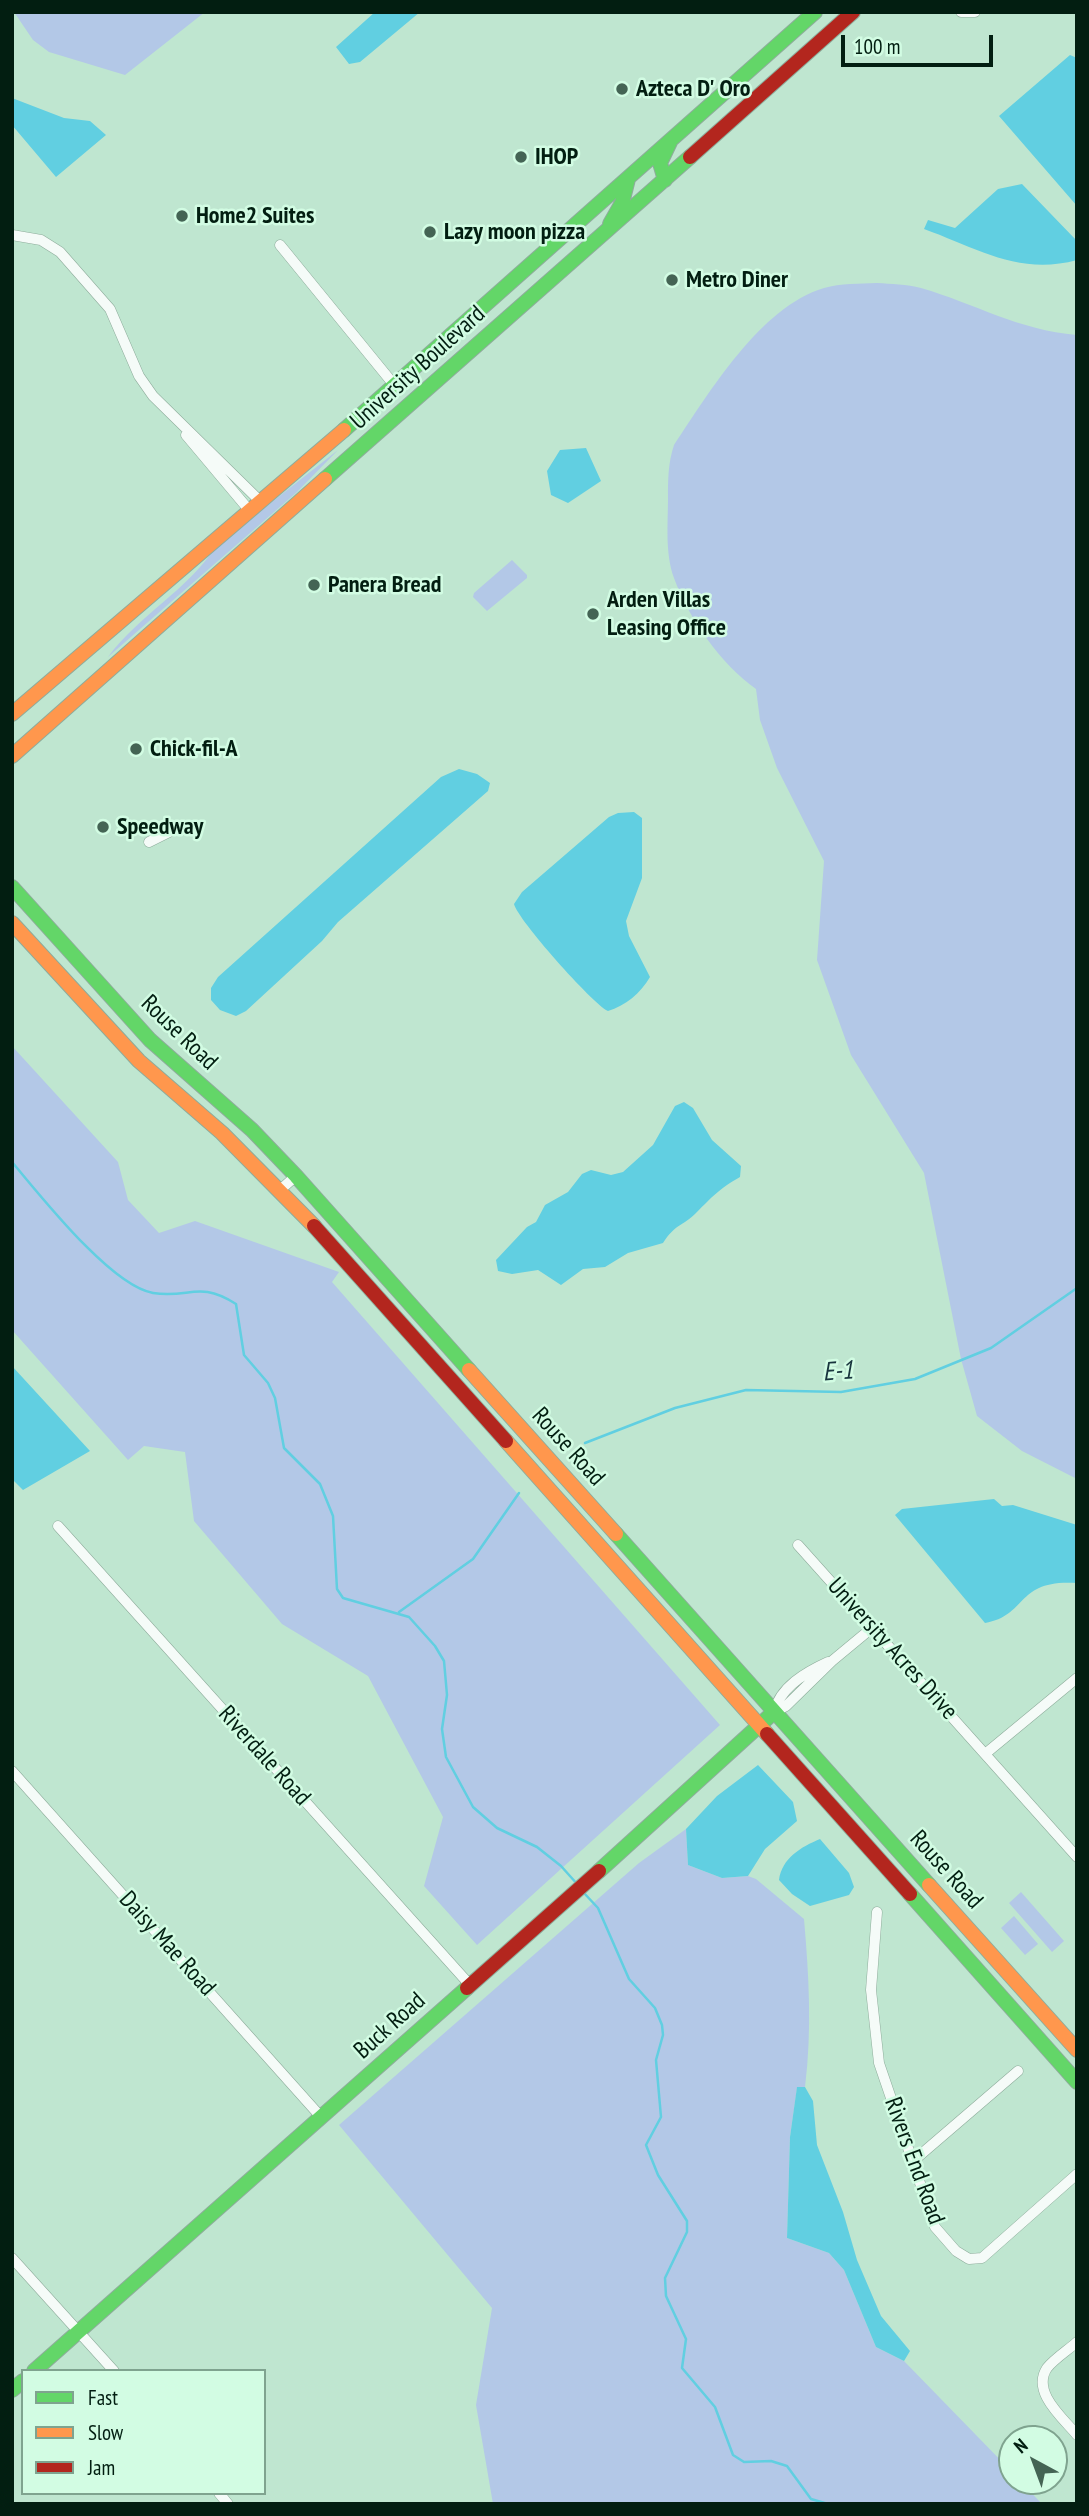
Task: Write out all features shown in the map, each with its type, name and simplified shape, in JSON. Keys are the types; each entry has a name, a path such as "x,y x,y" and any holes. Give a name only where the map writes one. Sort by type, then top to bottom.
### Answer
{"street":[{"name":"University Boulevard","path":"12,714 395,386 815,12"},
{"name":"University Boulevard","path":"12,756 853,12"},
{"path":"961,12 975,12"},
{"path":"665,180 660,163 671,141"},
{"path":"606,232 622,203 628,179"},
{"path":"12,235 41,240 60,252 110,309 139,376 175,420 254,505"},
{"path":"280,245 395,386 393,407 361,449"},
{"path":"408,408 409,397 417,380 438,348"},
{"path":"149,842 173,830"},
{"name":"Rouse Road","path":"12,887 150,1040 252,1130 296,1176 1077,2050"},
{"name":"Rouse Road","path":"12,923 139,1061 222,1133 280,1190 1077,2082"},
{"path":"280,1190 296,1176"},
{"name":"Riverdale Road","path":"58,1526 470,1985"},
{"name":"University Acres Drive","path":"798,1545 1075,1853"},
{"name":"Buck Road","path":"36,2369 608,1863 812,1674 873,1627"},
{"path":"985,1754 1077,1678"},
{"name":"Daisy Mae Road","path":"12,1771 321,2117"},
{"name":"Rivers End Road","path":"877,1912 871,1990 879,2063 935,2227 956,2251 969,2259 982,2258 1077,2174"},
{"path":"912,2162 1018,2071"},
{"path":"12,2258 112,2369"},
{"path":"1077,2342 1046,2369 1042,2384 1044,2393 1077,2435"}],"shaded area":[{"path":"14,12 205,12 125,75 49,52 33,40"},
{"path":"877,283 921,288 1035,328 1077,335 1077,1479 1022,1451 977,1416 961,1359 924,1173 851,1055 817,960 824,861 777,768 760,720 756,689 719,654 697,625 680,594 669,559 668,485 672,452 720,377 758,332 778,313 801,298 830,286"},
{"path":"338,450 297,492 108,657 134,628 192,576 216,546"},
{"path":"512,560 527,578 487,611 473,597 474,593"},
{"path":"12,1046 118,1162 128,1200 159,1233 195,1221 339,1272 332,1282 720,1725 477,1945 424,1886 443,1817 368,1676 282,1624 194,1521 185,1452 144,1446 128,1460 12,1330"},
{"path":"686,1829 688,1865 722,1878 748,1876 756,1879 804,1919 808,2045 805,2087 797,2088 790,2137 787,2238 829,2253 844,2270 876,2347 904,2361 998,2458 998,2495 1033,2495 1042,2504 493,2504 476,2405 492,2308 339,2125 639,1863"},
{"path":"1021,1892 1064,1941 1052,1952 1009,1903"},
{"path":"1014,1916 1038,1944 1025,1955 1001,1928"}],"water":[{"path":"375,12 420,12 360,62 349,64 336,47"},
{"path":"1070,55 1077,58 1077,206 999,116"},
{"path":"12,98 64,118 90,121 106,135 56,177 12,125"},
{"path":"1022,184 1077,241 1077,260 1036,265 1017,262 999,258 924,229 928,220 955,228 998,189"},
{"path":"586,448 601,481 568,503 551,495 547,471 560,450"},
{"path":"459,769 477,774 490,783 488,791 338,922 322,941 246,1011 236,1016 220,1010 211,1000 211,988 218,977 441,777"},
{"path":"634,812 642,818 642,878 626,921 629,936 650,977 632,998 608,1011 556,960 514,904 522,892 609,817 618,813"},
{"path":"684,1102 693,1108 712,1140 741,1166 740,1177 716,1193 671,1232 663,1243 628,1253 605,1267 583,1269 561,1285 538,1270 512,1274 498,1271 496,1260 527,1227 536,1222 545,1205 568,1192 582,1174 591,1170 611,1175 623,1172 653,1145 675,1106"},
{"path":"12,1366 90,1451 23,1490 12,1479"},
{"path":"994,1499 1002,1506 1013,1505 1077,1525 1077,1583 1043,1586 1032,1592 1009,1613 985,1623 895,1515 902,1509"},
{"path":"758,1765 793,1802 797,1821 765,1849 748,1876 722,1878 688,1865 686,1829 717,1796"},
{"path":"820,1839 849,1873 854,1887 849,1895 810,1906 792,1894 779,1880 784,1865 793,1854"},
{"path":"797,2087 805,2087 813,2101 817,2145 843,2212 857,2260 881,2316 910,2351 904,2361 876,2347 844,2270 829,2253 787,2238 790,2137"}],"waterway":[{"path":"12,1162 77,1237 117,1274 136,1287 153,1293 212,1293 236,1304 244,1355 268,1383 275,1398 284,1448 320,1484 333,1516 337,1589 343,1598 409,1617 435,1646 444,1661 447,1695 442,1729 446,1757 473,1807 497,1828 537,1847 561,1866 578,1885"},
{"name":"E-1","path":"585,1443 675,1408 746,1390 841,1392 915,1379 991,1348 1077,1288"},
{"name":"E-1","path":"399,1612 473,1559 519,1493"},
{"path":"584,1893 598,1908 629,1979 655,2008 662,2025 663,2035 656,2060 661,2117 646,2145 658,2175 687,2221 687,2232 665,2278 666,2296 686,2339 682,2368 715,2407 733,2455 744,2462 771,2461 787,2466 811,2499 828,2504"}],"traffic: fast":[{"path":"344,430 815,12"},
{"path":"665,180 660,163 670,142"},
{"path":"325,479 690,157"},
{"path":"610,224 622,203 628,179"},
{"path":"12,887 150,1040 252,1130 296,1176 469,1370"},
{"path":"616,1534 929,1885"},
{"path":"599,1871 774,1712"},
{"path":"910,1894 1077,2082"},
{"path":"36,2369 467,1988"},
{"path":"12,2390 21,2383"}],"traffic: slow":[{"path":"12,714 344,430"},
{"path":"12,756 325,479"},
{"path":"12,923 139,1061 222,1133 314,1226"},
{"path":"469,1370 616,1534"},
{"path":"506,1441 767,1734"},
{"path":"929,1885 1077,2050"}],"traffic: jam":[{"path":"690,157 853,12"},
{"path":"314,1226 506,1441"},
{"path":"767,1734 910,1894"},
{"path":"467,1988 599,1871"}],"place":[{"name":"Azteca D' Oro","path":"622,89"},
{"name":"IHOP","path":"521,157"},
{"name":"Home2 Suites","path":"182,216"},
{"name":"Lazy moon pizza","path":"430,232"},
{"name":"Metro Diner","path":"672,280"},
{"name":"Panera Bread","path":"314,585"},
{"name":"Arden Villas Leasing Office","path":"593,614"},
{"name":"Chick-fil-A","path":"136,749"},
{"name":"Speedway","path":"103,827"}]}
